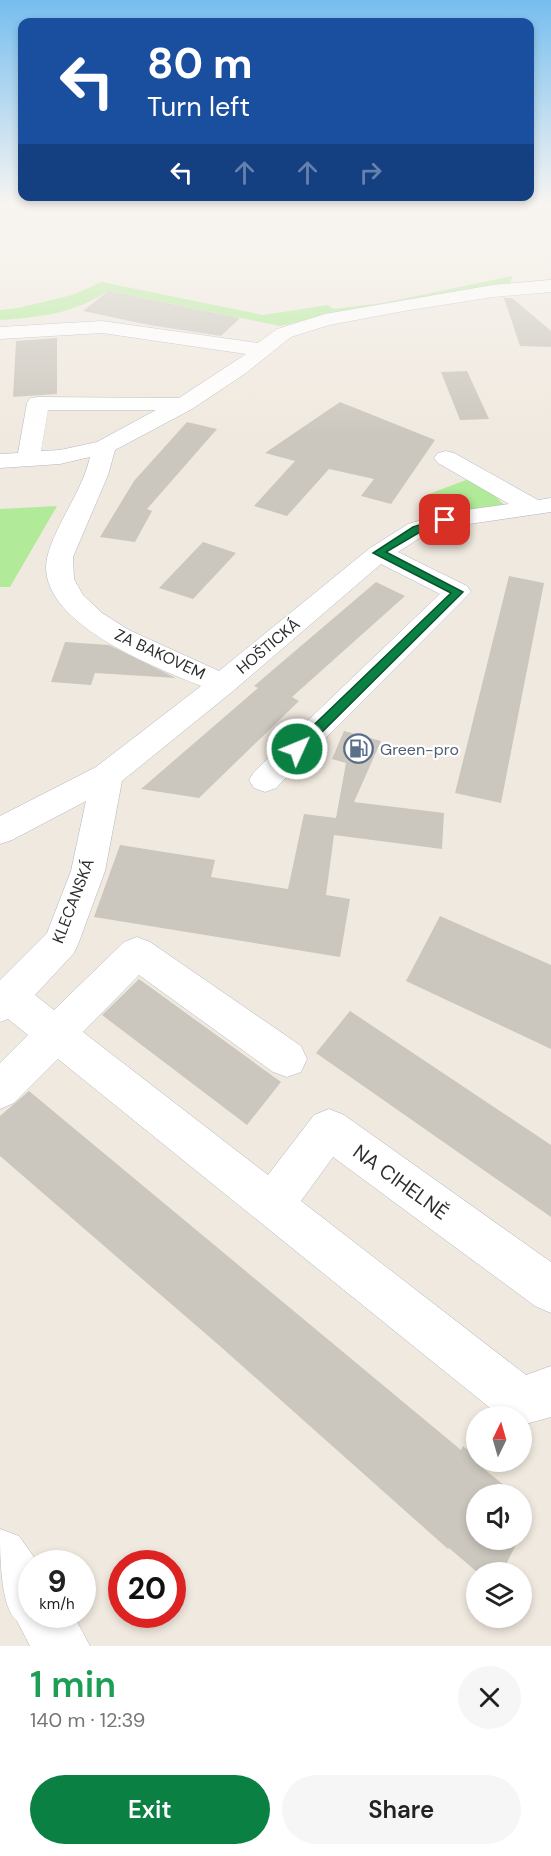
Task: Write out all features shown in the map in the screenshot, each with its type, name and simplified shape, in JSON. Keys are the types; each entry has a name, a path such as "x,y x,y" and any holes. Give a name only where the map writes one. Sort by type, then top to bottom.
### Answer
{"street":[{"path":"0,461 60,457 104,447 184,404 239,369 284,333 325,320 381,309 493,291 551,286"},
{"path":"0,333 102,327 262,350"},
{"path":"28,459 39,403 184,404"},
{"name":"ZA BAKOVEM","path":"104,447 101,467 69,532 59,560 61,578 68,596 85,614 120,639 223,684"},
{"path":"446,458 542,506"},
{"name":"HOŠTICKÁ","path":"0,831 107,775 223,684 378,553 417,529 445,520 542,506"},
{"path":"265,780 458,592 378,553"},
{"name":"KLECANSKÁ","path":"4,1001 61,942 88,871 107,775"},
{"path":"0,1090 137,953 287,1059"},
{"path":"4,1001 55,1035 520,1401 549,1394 551,1390"},
{"name":"NA CIHELNĚ","path":"272,1206 329,1130 551,1290"},
{"path":"0,1554 18,1580"},
{"path":"50,1628 62,1646"}],"green space":[{"path":"100,283 263,315 328,305 333,309 383,303 479,283 511,283 510,286 395,302 280,326 108,291 82,305 56,313 0,320 0,310 72,295"},
{"path":"466,480 485,486 504,505 424,516 429,494"},
{"path":"57,506 10,587 0,587 0,509"}],"building":[{"path":"108,291 240,318 221,336 149,325 83,311"},
{"path":"504,298 512,298 551,331 551,347 520,346"},
{"path":"57,338 57,394 13,397 16,341"},
{"path":"467,371 489,419 460,420 441,372"},
{"path":"340,402 435,440 391,504 361,496 374,479 329,469 287,516 254,506 295,461 265,453"},
{"path":"187,422 217,429 147,509 152,511 135,542 100,537 134,481"},
{"path":"203,542 236,553 193,599 159,588"},
{"path":"509,576 544,583 501,803 455,793"},
{"path":"376,582 405,596 292,697 299,701 199,798 141,789 258,688 254,686"},
{"path":"65,642 109,645 176,678 95,673 91,685 51,682"},
{"path":"344,731 381,741 354,802 444,813 442,849 334,835 326,895 350,899 340,957 94,917 120,845 215,860 211,877 288,889 304,814 336,818 346,763 332,759"},
{"path":"440,916 551,965 551,1049 406,981"},
{"path":"139,979 281,1082 247,1125 102,1015"},
{"path":"350,1011 551,1145 551,1217 316,1053"},
{"path":"29,1091 461,1450 463,1446 466,1449 466,1472 488,1472 503,1484 466,1484 466,1550 513,1550 507,1562 466,1563 448,1549 221,1347 0,1156 0,1116"}],"place":[{"name":"Green-pro","path":"359,749"}],"route":[{"path":"297,749 458,592 378,553 417,529 445,520"}]}
